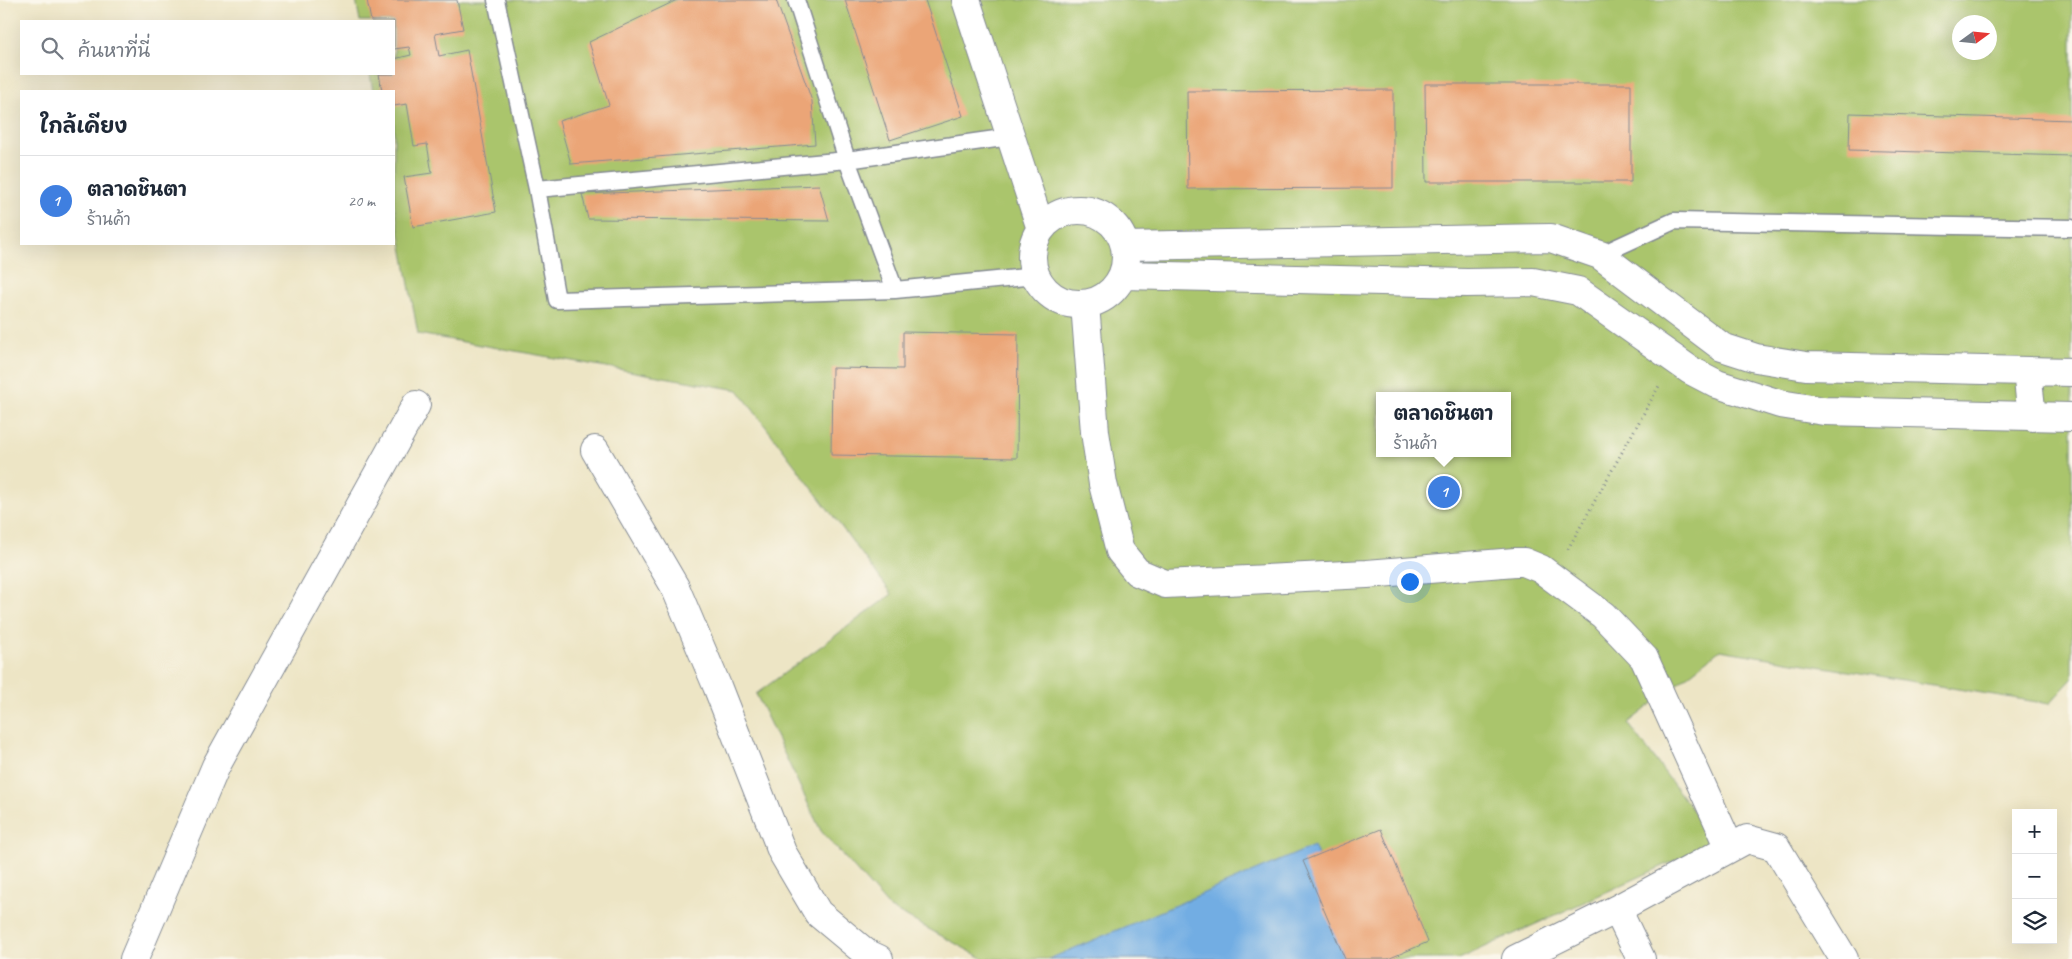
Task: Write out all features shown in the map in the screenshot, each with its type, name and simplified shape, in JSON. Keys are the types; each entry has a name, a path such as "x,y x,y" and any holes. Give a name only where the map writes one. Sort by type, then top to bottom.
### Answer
{"street":[{"path":"966,0 1041,230"},
{"path":"1080,210 1095,213 1108,220 1119,231 1125,246 1126,260 1117,286 1108,295 1084,304 1069,304 1055,298 1044,288 1036,276 1032,260 1034,244 1041,230 1052,218 1066,212 1080,210"},
{"path":"1125,246 1552,238 1600,255 1722,346 1756,358 1806,366 2072,372"},
{"path":"1122,276 1533,282 1578,291 1690,370 1717,384 1788,406 1824,411 2072,417"},
{"path":"1084,304 1095,432 1103,484 1120,551 1137,572 1165,584 1367,574 1524,562 1541,569 1603,615 1644,658 1730,848"},
{"path":"1674,360 1698,329"},
{"path":"2027,371 2032,417"},
{"path":"134,959 216,766 416,405"},
{"path":"595,450 676,587 782,852 818,913 866,953 879,959"},
{"path":"1516,959 1617,909 1747,839 1776,847 1844,959"},
{"path":"1617,909 1642,959"}],"lane":[{"path":"496,0 537,189 557,300 895,290 1036,276"},
{"path":"796,0 847,160 895,290"},
{"path":"537,189 847,160 1010,137"},
{"path":"1600,255 1674,221 2072,228"}],"path":[{"path":"1552,577 1674,360"}],"green space":[{"path":"356,0 2072,0 2072,679 2049,704 1720,650 1628,723 1716,842 1459,959 984,959 890,908 821,831 756,694 892,594 738,390 418,334 395,208 395,90 373,90 370,75 395,75 395,20 360,20"}],"water":[{"path":"1314,846 1362,959 1049,959"}],"building":[{"path":"367,0 457,0 463,29 435,34 439,56 467,50 496,212 413,227 404,177 432,173 427,144 414,146 407,104 395,106 395,90 382,90 379,75 395,75 395,59 411,55 409,47 395,49 395,20 371,20"},
{"path":"677,0 776,0 812,101 815,144 571,164 559,121 609,105 589,42"},
{"path":"845,0 925,0 963,116 890,140"},
{"path":"1425,84 1631,84 1631,182 1426,182"},
{"path":"1393,90 1393,188 1188,189 1187,91"},
{"path":"1850,113 2072,120 2072,156 1849,150"},
{"path":"819,185 829,221 588,219 582,194"},
{"path":"903,332 1018,334 1017,458 831,455 832,368 903,369"},
{"path":"1381,829 1428,942 1388,959 1345,959 1303,861"}],"place":[{"name":"ตลาดชินตา","path":"1444,492"}]}
